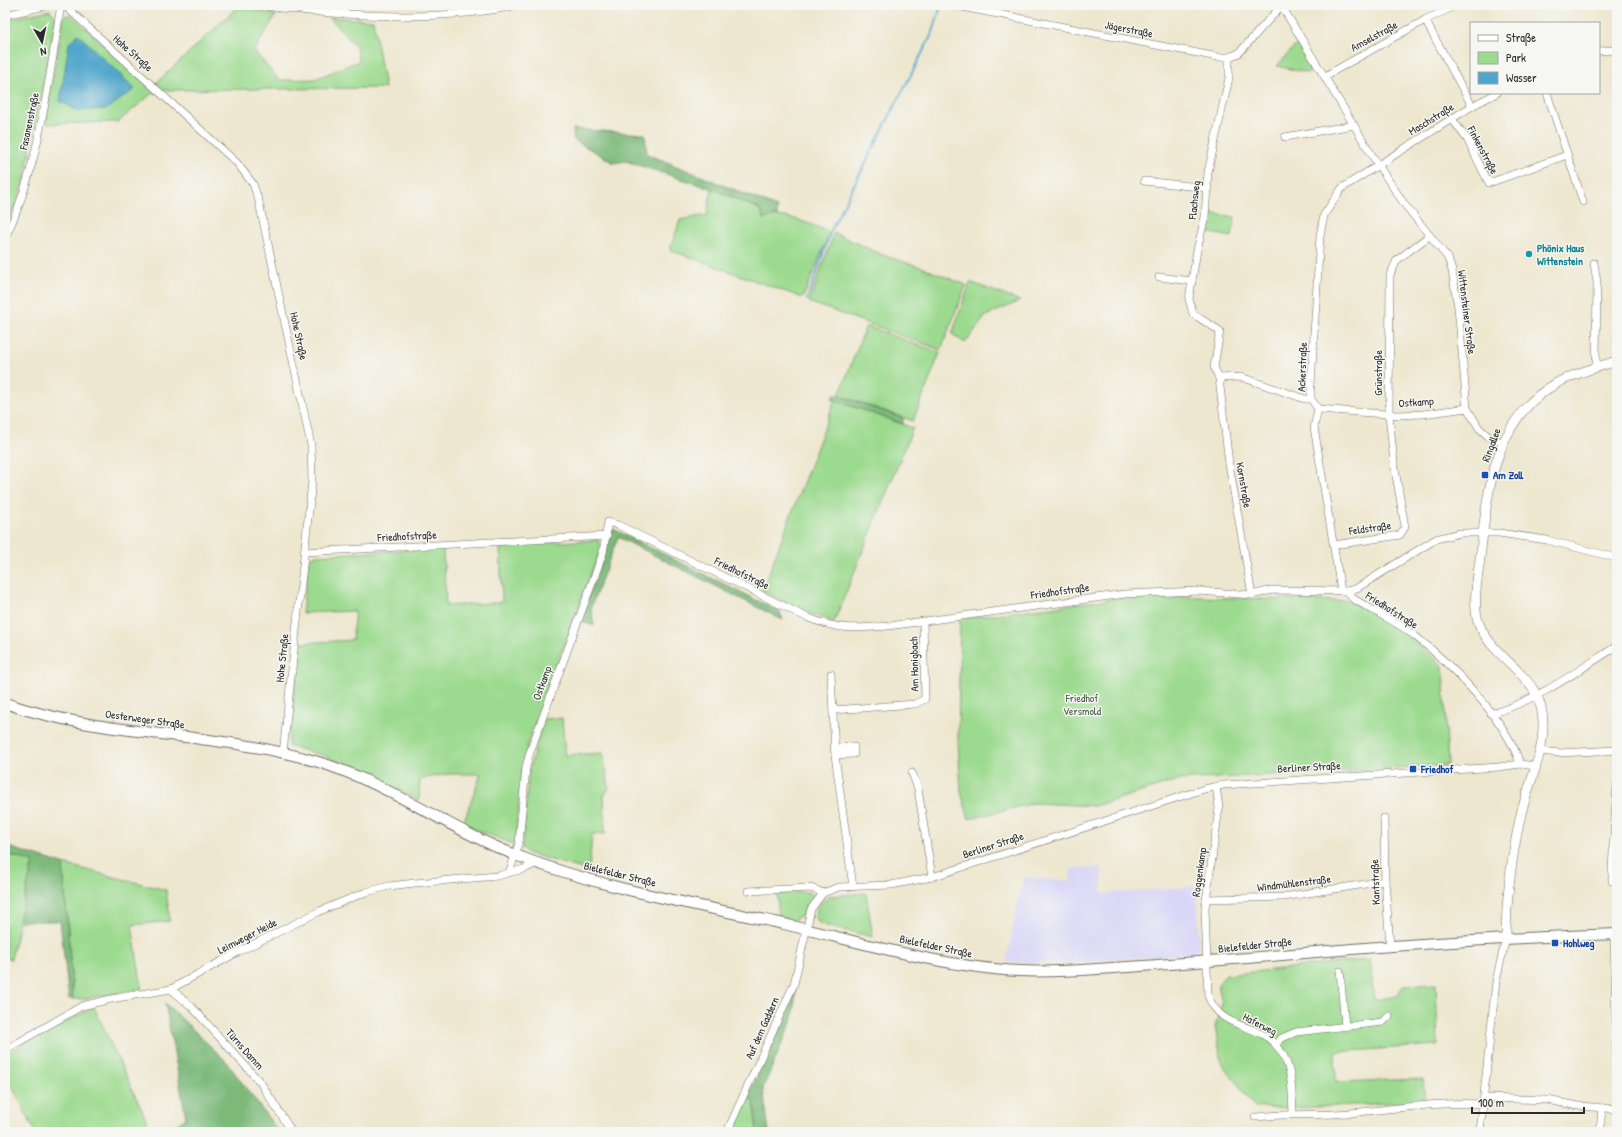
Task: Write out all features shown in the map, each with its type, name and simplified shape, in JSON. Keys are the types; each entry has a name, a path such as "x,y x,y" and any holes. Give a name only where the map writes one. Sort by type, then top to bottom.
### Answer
{"main road":[{"name":"Oesterweger Straße","path":"5,704 73,721 187,736 283,753"},
{"name":"Bielefelder Straße","path":"283,753 338,768 379,787 479,840 560,871 611,885 976,967 1018,971 1058,972 1206,962 1390,946 1506,938 1616,934"}],"street":[{"path":"5,15 50,5"},
{"name":"Fasanenstraße","path":"5,238 16,215 27,183 43,110 61,5"},
{"name":"Hohe Straße","path":"64,5 237,163 253,184 259,202 311,445 312,481 283,753"},
{"path":"257,5 386,16 447,15 503,9 516,5"},
{"name":"Jägerstraße","path":"952,5 1218,57 1229,57"},
{"path":"1229,57 1239,53 1282,5"},
{"name":"Wittensteiner Straße","path":"1282,5 1378,165 1405,206 1448,258 1452,271 1458,307 1467,408 1479,428 1489,437 1502,442"},
{"name":"Amselstraße","path":"1325,76 1425,20 1457,5"},
{"path":"1425,20 1472,106"},
{"path":"1600,51 1617,50"},
{"name":"Flachsweg","path":"1219,378 1214,367 1220,331 1193,314 1189,299 1197,250 1205,217 1208,172 1230,78 1229,57"},
{"name":"Maschstraße","path":"1378,165 1472,106 1495,94"},
{"path":"1547,94 1583,202"},
{"name":"Finkenstraße","path":"1452,119 1467,138 1489,184 1567,155"},
{"path":"1285,137 1354,125"},
{"name":"Ackerstraße","path":"1318,410 1311,399 1310,384 1320,236 1324,215 1342,188 1378,165"},
{"path":"1144,181 1208,188"},
{"name":"Grünstraße","path":"1405,527 1394,463 1389,415 1390,275 1397,260 1429,236"},
{"path":"1594,263 1597,282 1596,360 1598,367"},
{"path":"1159,277 1192,281"},
{"name":"Ringallee","path":"1483,532 1488,500 1502,442 1512,424 1543,392 1557,383 1617,361"},
{"path":"1219,378 1241,377 1305,400 1311,399"},
{"name":"Kornstraße","path":"1219,378 1229,464 1252,595"},
{"name":"Ostkamp","path":"1318,410 1389,415 1423,414 1467,408"},
{"path":"1318,410 1314,427 1334,544 1344,591 1357,588 1436,540 1460,533 1483,532 1547,540 1617,558"},
{"name":"Friedhofstraße","path":"608,522 618,524 820,622 837,628 858,628 923,621 1126,594 1198,591 1252,595 1272,590 1344,591 1352,598 1415,636 1478,697 1516,750 1520,764"},
{"name":"Ostkamp","path":"515,855 519,843 526,767 530,752 603,553 607,536 608,522"},
{"name":"Feldstraße","path":"1334,544 1400,535 1405,527"},
{"path":"1480,1132 1496,981 1506,938 1508,892 1511,870 1521,815 1540,751 1544,723 1538,695 1525,677 1488,640 1479,623 1476,604 1483,532"},
{"name":"Friedhofstraße","path":"304,552 607,536"},
{"name":"Am Honigbach","path":"833,710 915,704 925,699 923,621"},
{"path":"1491,714 1511,708 1538,695 1617,646"},
{"path":"831,674 835,752 853,887"},
{"path":"1540,751 1559,754 1617,750"},
{"name":"Berliner Straße","path":"823,893 839,887 897,884 932,877 1216,786 1520,764 1535,766"},
{"path":"912,773 918,789 932,877"},
{"path":"1615,881 1615,794 1617,784"},
{"name":"Roggenkamp","path":"1206,962 1206,899 1219,808 1216,786"},
{"name":"Kantstraße","path":"1384,818 1385,881 1390,946"},
{"path":"509,873 515,855"},
{"name":"Leimweger Heide","path":"5,1050 82,1006 111,999 171,989 238,952 320,911 366,892 389,886 483,878 524,869 537,863"},
{"name":"Windmühlenstraße","path":"1206,899 1283,897 1385,881"},
{"path":"748,890 810,888 823,893 811,909 806,929"},
{"name":"Auf dem Gaddern","path":"727,1132 794,984 806,929"},
{"path":"1616,934 1617,1060"},
{"name":"Haferweg","path":"1206,962 1208,996 1211,1005 1220,1016 1252,1030 1276,1044 1286,1062 1291,1081 1293,1114"},
{"path":"1340,971 1345,1026"},
{"name":"Türns Damm","path":"171,989 192,1007 260,1082 292,1132"},
{"path":"1276,1044 1282,1038 1296,1032 1383,1022 1389,1016"},
{"path":"1255,1116 1334,1114 1484,1101 1547,1100 1617,1109"},
{"path":"1600,1132 1602,1108"}],"shaded area":[{"path":"1071,868 1102,868 1102,894 1198,886 1199,948 1190,954 1066,963 1006,962 1023,877 1070,881"}],"green space":[{"path":"238,7 276,15 254,51 279,80 315,79 359,61 356,46 329,17 373,20 385,88 165,90 156,83"},
{"path":"50,10 56,17 24,182 5,230 5,20"},
{"path":"71,15 155,91 118,122 48,124 46,117 64,16"},
{"path":"1297,44 1312,67 1308,73 1277,66"},
{"path":"573,129 645,134 647,154 777,207 777,216 764,219 759,208 712,189 626,161 614,163 574,140"},
{"path":"712,189 759,209 764,218 790,218 830,232 803,298 670,250 680,220 707,215"},
{"path":"1209,213 1235,217 1232,237 1205,232"},
{"path":"834,233 885,256 921,267 966,285 941,350 809,302"},
{"path":"970,282 1020,301 986,316 965,343 952,334"},
{"path":"866,326 940,353 913,421 839,395"},
{"path":"834,394 903,418 903,424 832,399"},
{"path":"835,400 913,428 834,622 806,612 762,591"},
{"path":"613,529 780,612 783,620 618,537 591,607 594,626 580,621"},
{"path":"598,540 601,547 529,739 522,770 515,845 463,824 481,774 448,774 420,779 419,801 368,773 322,755 288,746 300,643 352,640 355,611 302,613 309,559 315,555 443,548 446,606 502,602 500,545"},
{"name":"Friedhof Versmold","path":"1160,596 1346,600 1355,603 1405,633 1443,666 1448,765 1180,780 1095,806 1034,803 969,819 961,792 958,741 960,619 1127,597"},
{"path":"562,718 565,755 603,753 609,788 604,796 605,834 592,834 589,871 527,853 522,848 529,770 544,719"},
{"path":"5,846 63,864 73,999 69,999 60,921 19,921 33,862 5,854"},
{"path":"5,854 33,862 11,959 5,958"},
{"path":"63,864 166,890 170,921 132,925 142,989 82,999 73,999"},
{"path":"809,892 813,897 807,903 803,914 794,920 779,918 777,893"},
{"path":"866,893 873,937 820,924 815,917 818,906 828,896"},
{"path":"1370,959 1374,1000 1397,996 1403,986 1436,984 1438,1045 1335,1052 1336,1082 1423,1079 1425,1101 1300,1108 1255,1107 1222,1064 1215,1027 1222,1003 1218,984 1226,975"},
{"path":"796,990 793,1018 763,1088 769,1132 757,1132 754,1103 748,1096"},
{"path":"165,1003 225,1060 279,1132 166,1132 186,1118"},
{"path":"94,1007 152,1132 35,1132 5,1071 5,1054"},
{"path":"748,1096 754,1103 757,1132 731,1132"}],"water":[{"path":"78,34 135,89 107,109 78,111 60,101 69,43"}],"waterway":[{"path":"807,300 832,228 933,32 940,9"}],"place":[{"name":"Phönix Haus Wittenstein","path":"1529,254"},
{"name":"Am Zoll","path":"1485,475"},
{"name":"Friedhof","path":"1413,769"},
{"name":"Hohlweg","path":"1555,943"}]}
